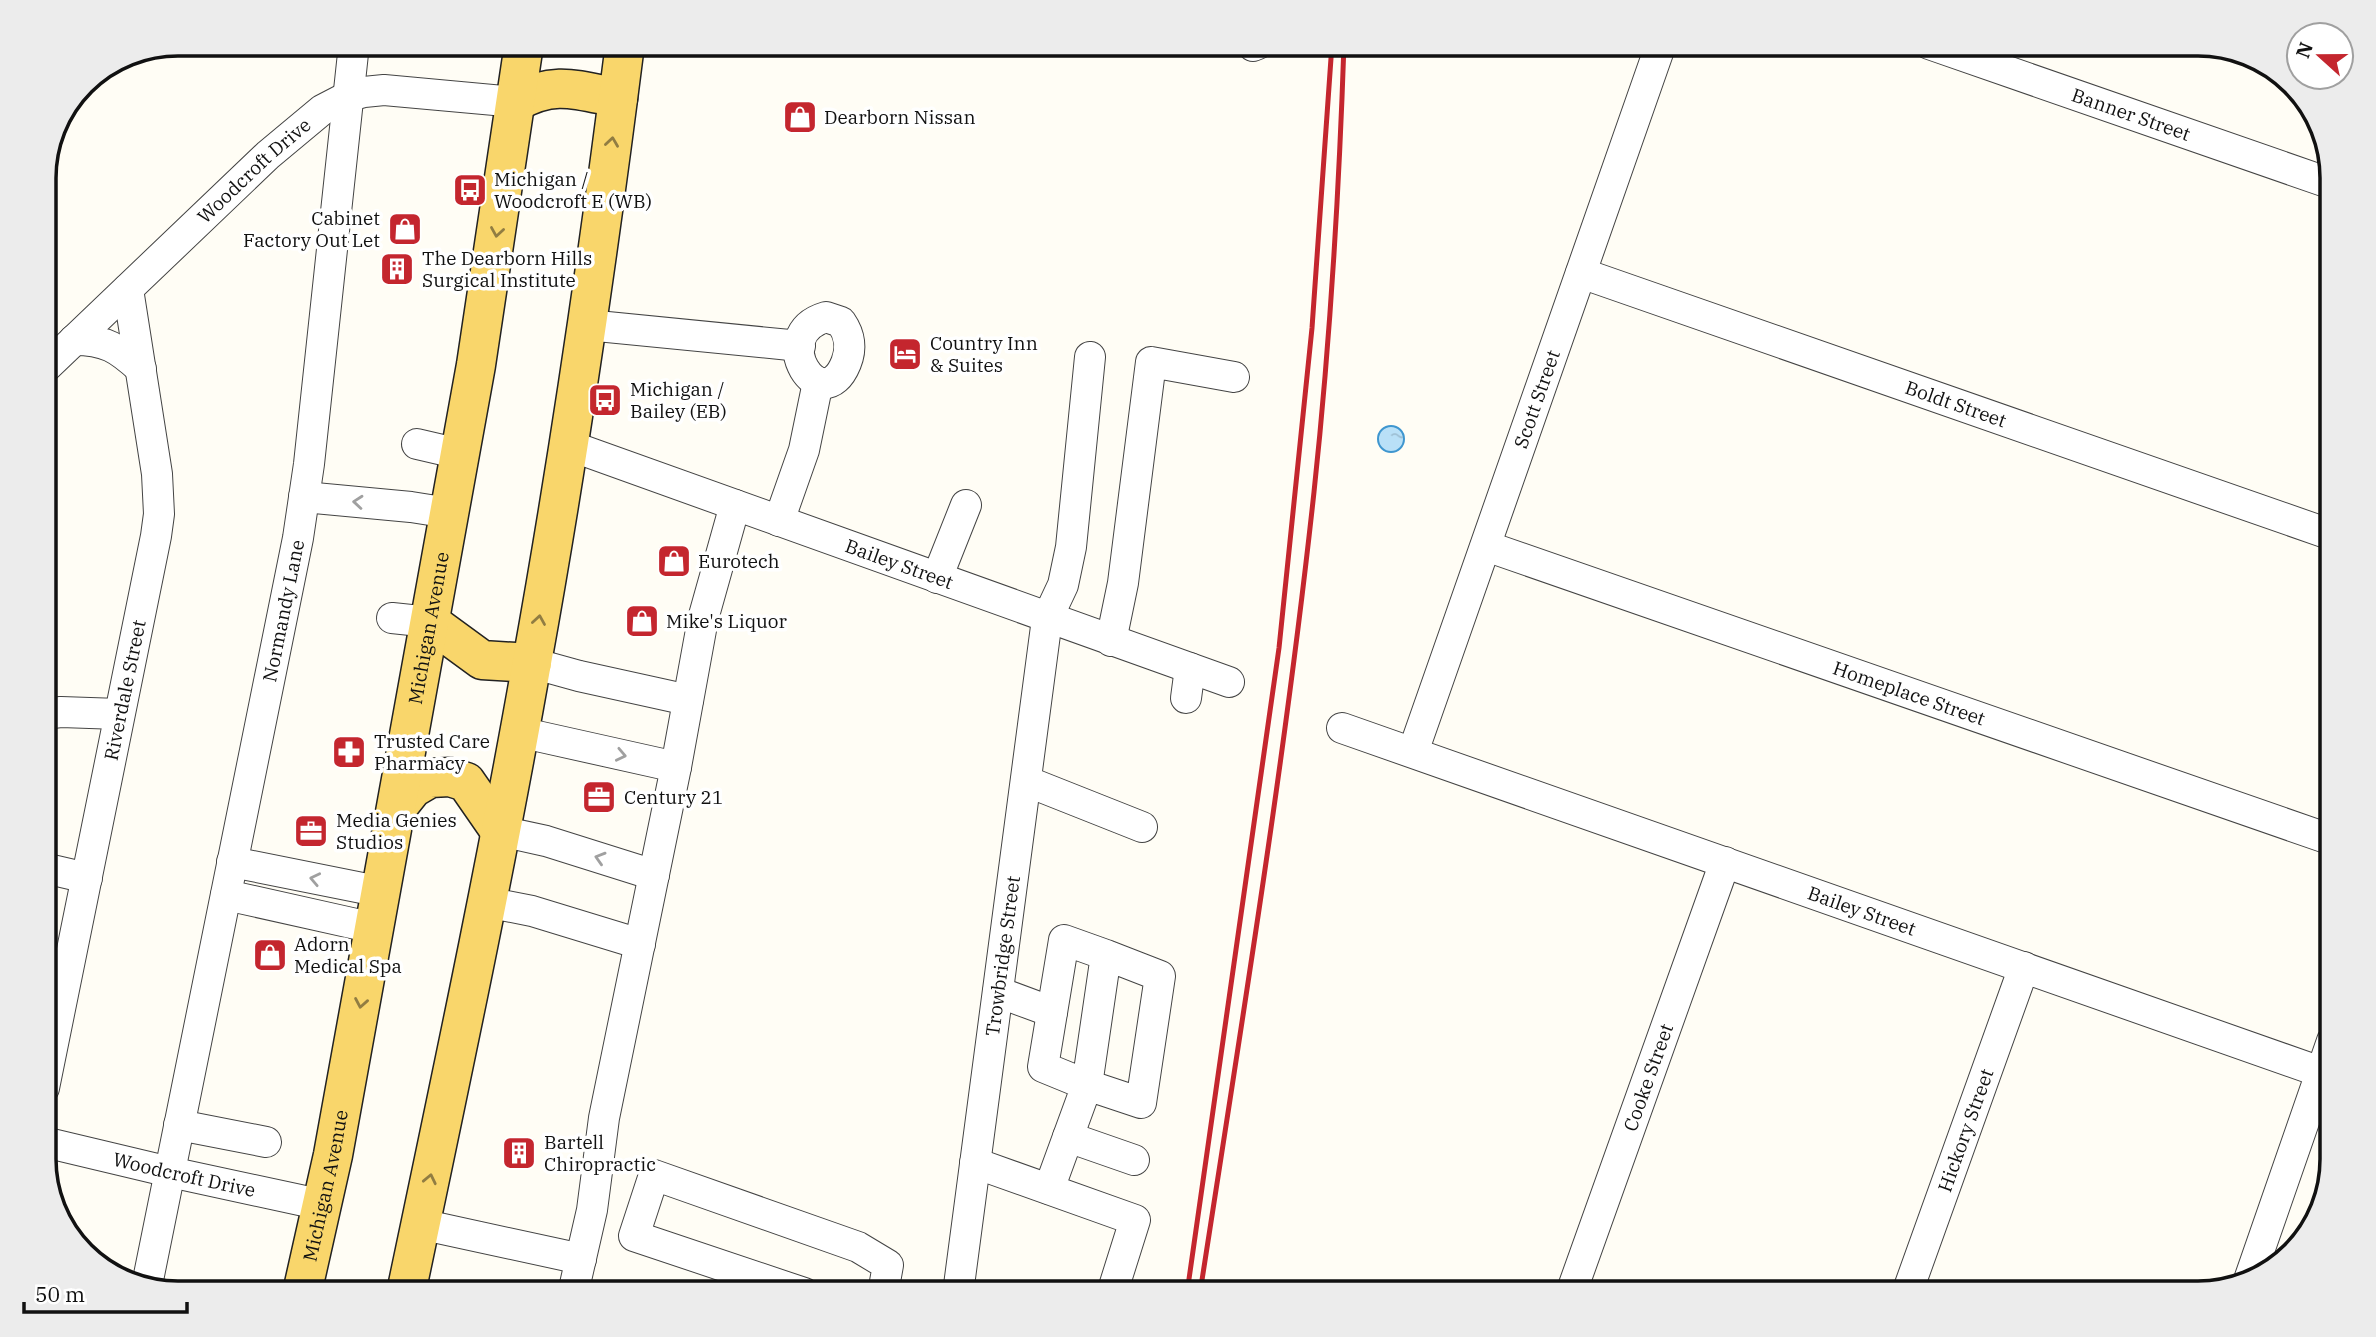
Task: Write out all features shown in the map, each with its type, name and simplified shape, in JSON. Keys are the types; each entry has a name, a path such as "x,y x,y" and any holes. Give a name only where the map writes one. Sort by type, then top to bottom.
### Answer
{"main road":[{"name":"Michigan Avenue","path":"305,1281 323,1205 460,454 522,56"},
{"path":"409,1281 532,663 587,325 623,56"},
{"path":"516,102 548,88 566,88 618,98"},
{"path":"430,622 482,660 532,663"},
{"path":"397,808 413,788 430,778 450,777 466,782 500,831"}],"street":[{"name":"Normandy Lane","path":"149,1277 298,538 353,56"},
{"name":"Scott Street","path":"1402,748 1486,546 1657,56"},
{"name":"Banner Street","path":"1964,56 2320,180"},
{"name":"Woodcroft Drive","path":"56,357 268,155 322,110 349,96 384,90 516,102"},
{"name":"Boldt Street","path":"1581,273 2320,531"},
{"name":"Riverdale Street","path":"56,1029 159,514 158,474 128,289"},
{"path":"833,317 846,329 850,349 844,369 832,381 822,384 817,382 808,376 801,365 800,346 808,326 817,319 833,317"},
{"path":"587,325 800,346"},
{"path":"74,340 91,340 112,345 141,369"},
{"name":"Trowbridge Street","path":"960,1281 1047,618 1063,585 1071,547 1090,357"},
{"path":"1111,640 1123,583 1151,362 1234,377"},
{"path":"779,521 804,450 817,382"},
{"path":"417,444 460,454"},
{"name":"Bailey Street","path":"568,445 1229,682"},
{"path":"304,497 449,513"},
{"path":"576,1281 592,1210 604,1118 676,767 703,619 735,505"},
{"path":"937,578 966,505"},
{"name":"Homeplace Street","path":"1486,546 2320,837"},
{"path":"392,618 430,622"},
{"path":"532,663 688,700"},
{"path":"1186,698 1190,668"},
{"path":"56,713 119,714"},
{"name":"Bailey Street","path":"1342,728 2320,1072"},
{"path":"519,732 676,767"},
{"path":"1026,781 1142,828"},
{"path":"500,831 546,841 654,875"},
{"path":"232,862 378,910"},
{"name":"Cooke Street","path":"1575,1281 1725,862"},
{"path":"56,871 87,878"},
{"path":"226,895 378,910"},
{"path":"486,902 532,911 640,944"},
{"path":"1064,940 1106,955 1160,976 1141,1102 1087,1085 1043,1067 1064,940"},
{"path":"1049,1189 1087,1085 1106,955"},
{"name":"Hickory Street","path":"1912,1281 2024,967"},
{"path":"998,992 1052,1012"},
{"path":"2254,1267 2320,1092"},
{"path":"179,1125 266,1142"},
{"path":"1068,1137 1134,1160"},
{"name":"Woodcroft Drive","path":"56,1145 323,1205"},
{"path":"975,1163 1135,1220 1116,1281"},
{"path":"768,1281 634,1236 653,1175 858,1247 888,1265 885,1281"},
{"path":"421,1224 581,1259"}],"water":[{"path":"1391,426 1400,430 1404,439 1400,448 1391,452 1382,448 1378,439 1382,430"}],"railway":[{"path":"1189,1281 1279,648 1312,328 1331,56"},
{"path":"1202,1281 1262,893 1302,592 1320,436 1329,324 1344,56"}],"place":[{"name":"Dearborn Nissan","path":"800,117"},
{"name":"Michigan / Woodcroft E (WB)","path":"470,190"},
{"name":"Cabinet Factory Out Let","path":"405,229"},
{"name":"The Dearborn Hills Surgical Institute","path":"397,269"},
{"name":"Country Inn & Suites","path":"905,354"},
{"name":"Michigan / Bailey (EB)","path":"605,400"},
{"name":"Eurotech","path":"674,561"},
{"name":"Mike's Liquor","path":"642,621"},
{"name":"Trusted Care Pharmacy","path":"349,752"},
{"name":"Century 21","path":"599,797"},
{"name":"Media Genies Studios","path":"311,831"},
{"name":"Adorn Medical Spa","path":"270,955"},
{"name":"Bartell Chiropractic","path":"519,1153"}]}
